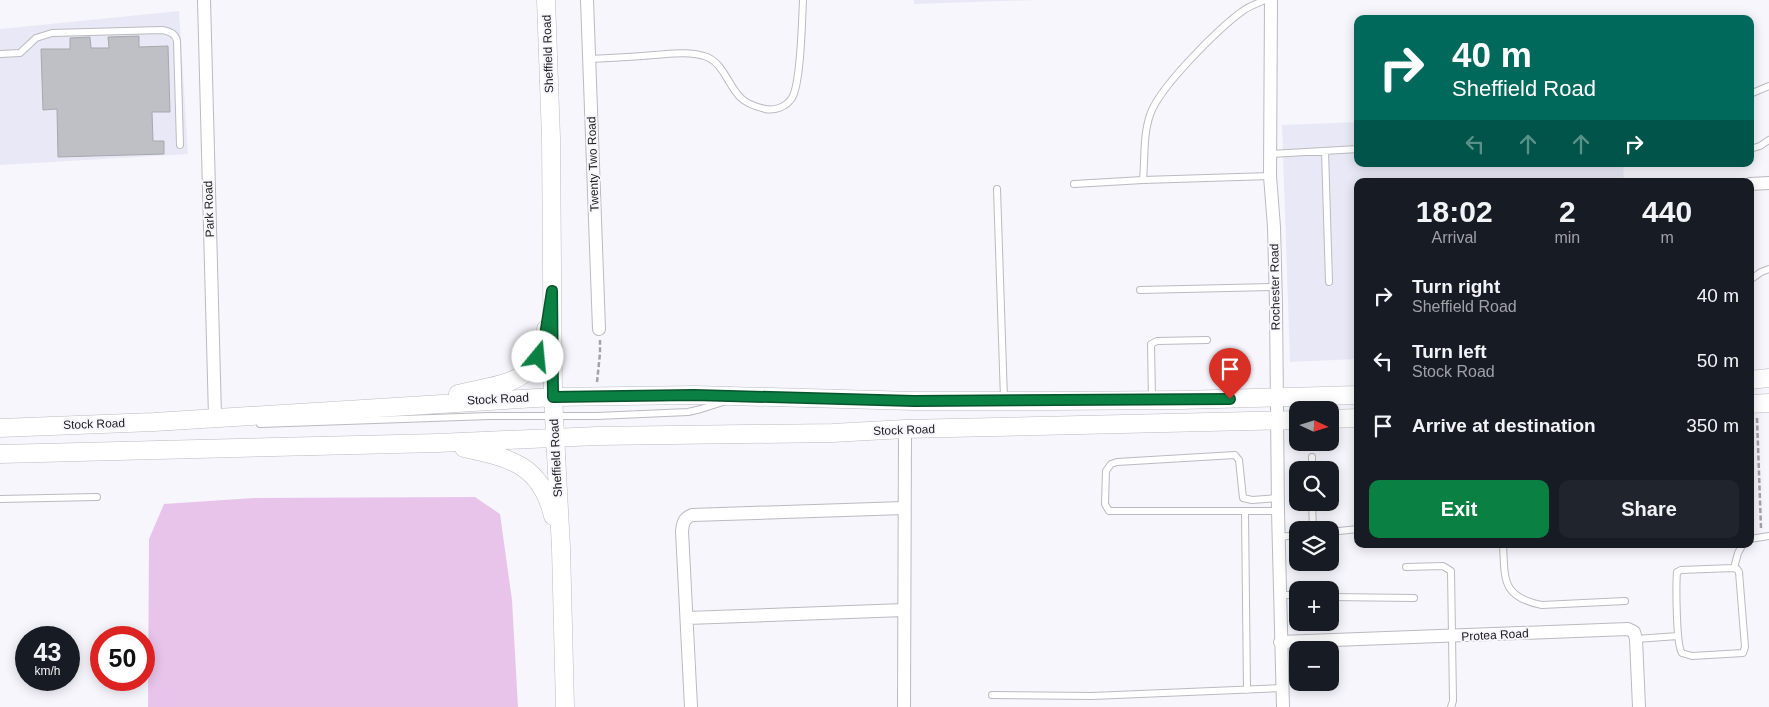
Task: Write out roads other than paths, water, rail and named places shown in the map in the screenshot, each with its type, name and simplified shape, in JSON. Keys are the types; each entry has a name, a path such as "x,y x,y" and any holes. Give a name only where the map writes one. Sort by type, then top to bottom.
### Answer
{"main road":[{"name":"Sheffield Road","path":"546,0 551,138 553,397 561,548 565,707"},
{"path":"416,404 514,382 530,370 544,342 552,291"},
{"path":"1754,380 1769,378"},
{"name":"Stock Road","path":"0,428 221,421 416,404 553,397 694,395 914,401 1004,401 1277,398 1354,395"},
{"path":"1339,419 1354,418"},
{"name":"Stock Road","path":"0,454 438,443 555,438 832,433 905,429 1289,420"},
{"path":"438,443 505,457 519,463 530,471 541,484 549,500 561,548"}],"street":[{"name":"Park Road","path":"204,0 221,421"},
{"name":"Twenty Two Road","path":"587,0 599,329"},
{"name":"Rochester Road","path":"1271,0 1270,176 1274,227 1277,421"},
{"path":"1754,184 1769,184"},
{"path":"1277,421 1279,595 1283,707"},
{"path":"904,707 905,429"},
{"path":"691,707 682,531 684,519 687,516 692,514 904,508"},
{"path":"687,618 904,610"},
{"name":"Protea Road","path":"1280,642 1625,629 1632,630 1636,639"},
{"path":"1636,639 1639,707"}],"lane":[{"path":"589,59 678,54 706,56 725,74 740,98 757,107 768,110 778,109 790,101 795,87 802,31 803,0"},
{"path":"1143,180 1146,128 1150,113 1161,93 1203,47 1233,19 1246,9 1265,0"},
{"path":"0,54 20,53 36,38 52,33 162,30 171,33 177,41 180,145"},
{"path":"1754,92 1769,86"},
{"path":"1754,148 1769,140"},
{"path":"1271,154 1354,149"},
{"path":"1325,150 1329,282"},
{"path":"1074,184 1270,176"},
{"path":"997,189 1004,401"},
{"path":"1754,277 1769,269"},
{"path":"1140,290 1275,287"},
{"path":"1152,400 1151,344 1157,341 1206,340"},
{"path":"257,424 489,416 597,416 688,412 738,397"},
{"path":"1278,498 1252,500 1243,498 1239,460 1235,455 1117,462 1109,466 1106,471 1105,504 1109,511 1278,511"},
{"path":"0,499 97,497"},
{"path":"1245,512 1247,690"},
{"path":"1339,531 1354,529"},
{"path":"1279,536 1289,535"},
{"path":"1503,548 1507,586 1520,598 1531,603 1542,605 1625,601"},
{"path":"1734,568 1741,548"},
{"path":"1406,567 1443,566 1451,571 1453,701 1451,707"},
{"path":"1737,569 1739,572 1745,646 1743,653 1685,655 1679,650 1678,636 1678,571 1737,569"},
{"path":"1279,595 1289,596"},
{"path":"1339,597 1414,598"},
{"path":"1636,639 1678,636"},
{"path":"992,695 1092,696 1282,688"}]}
